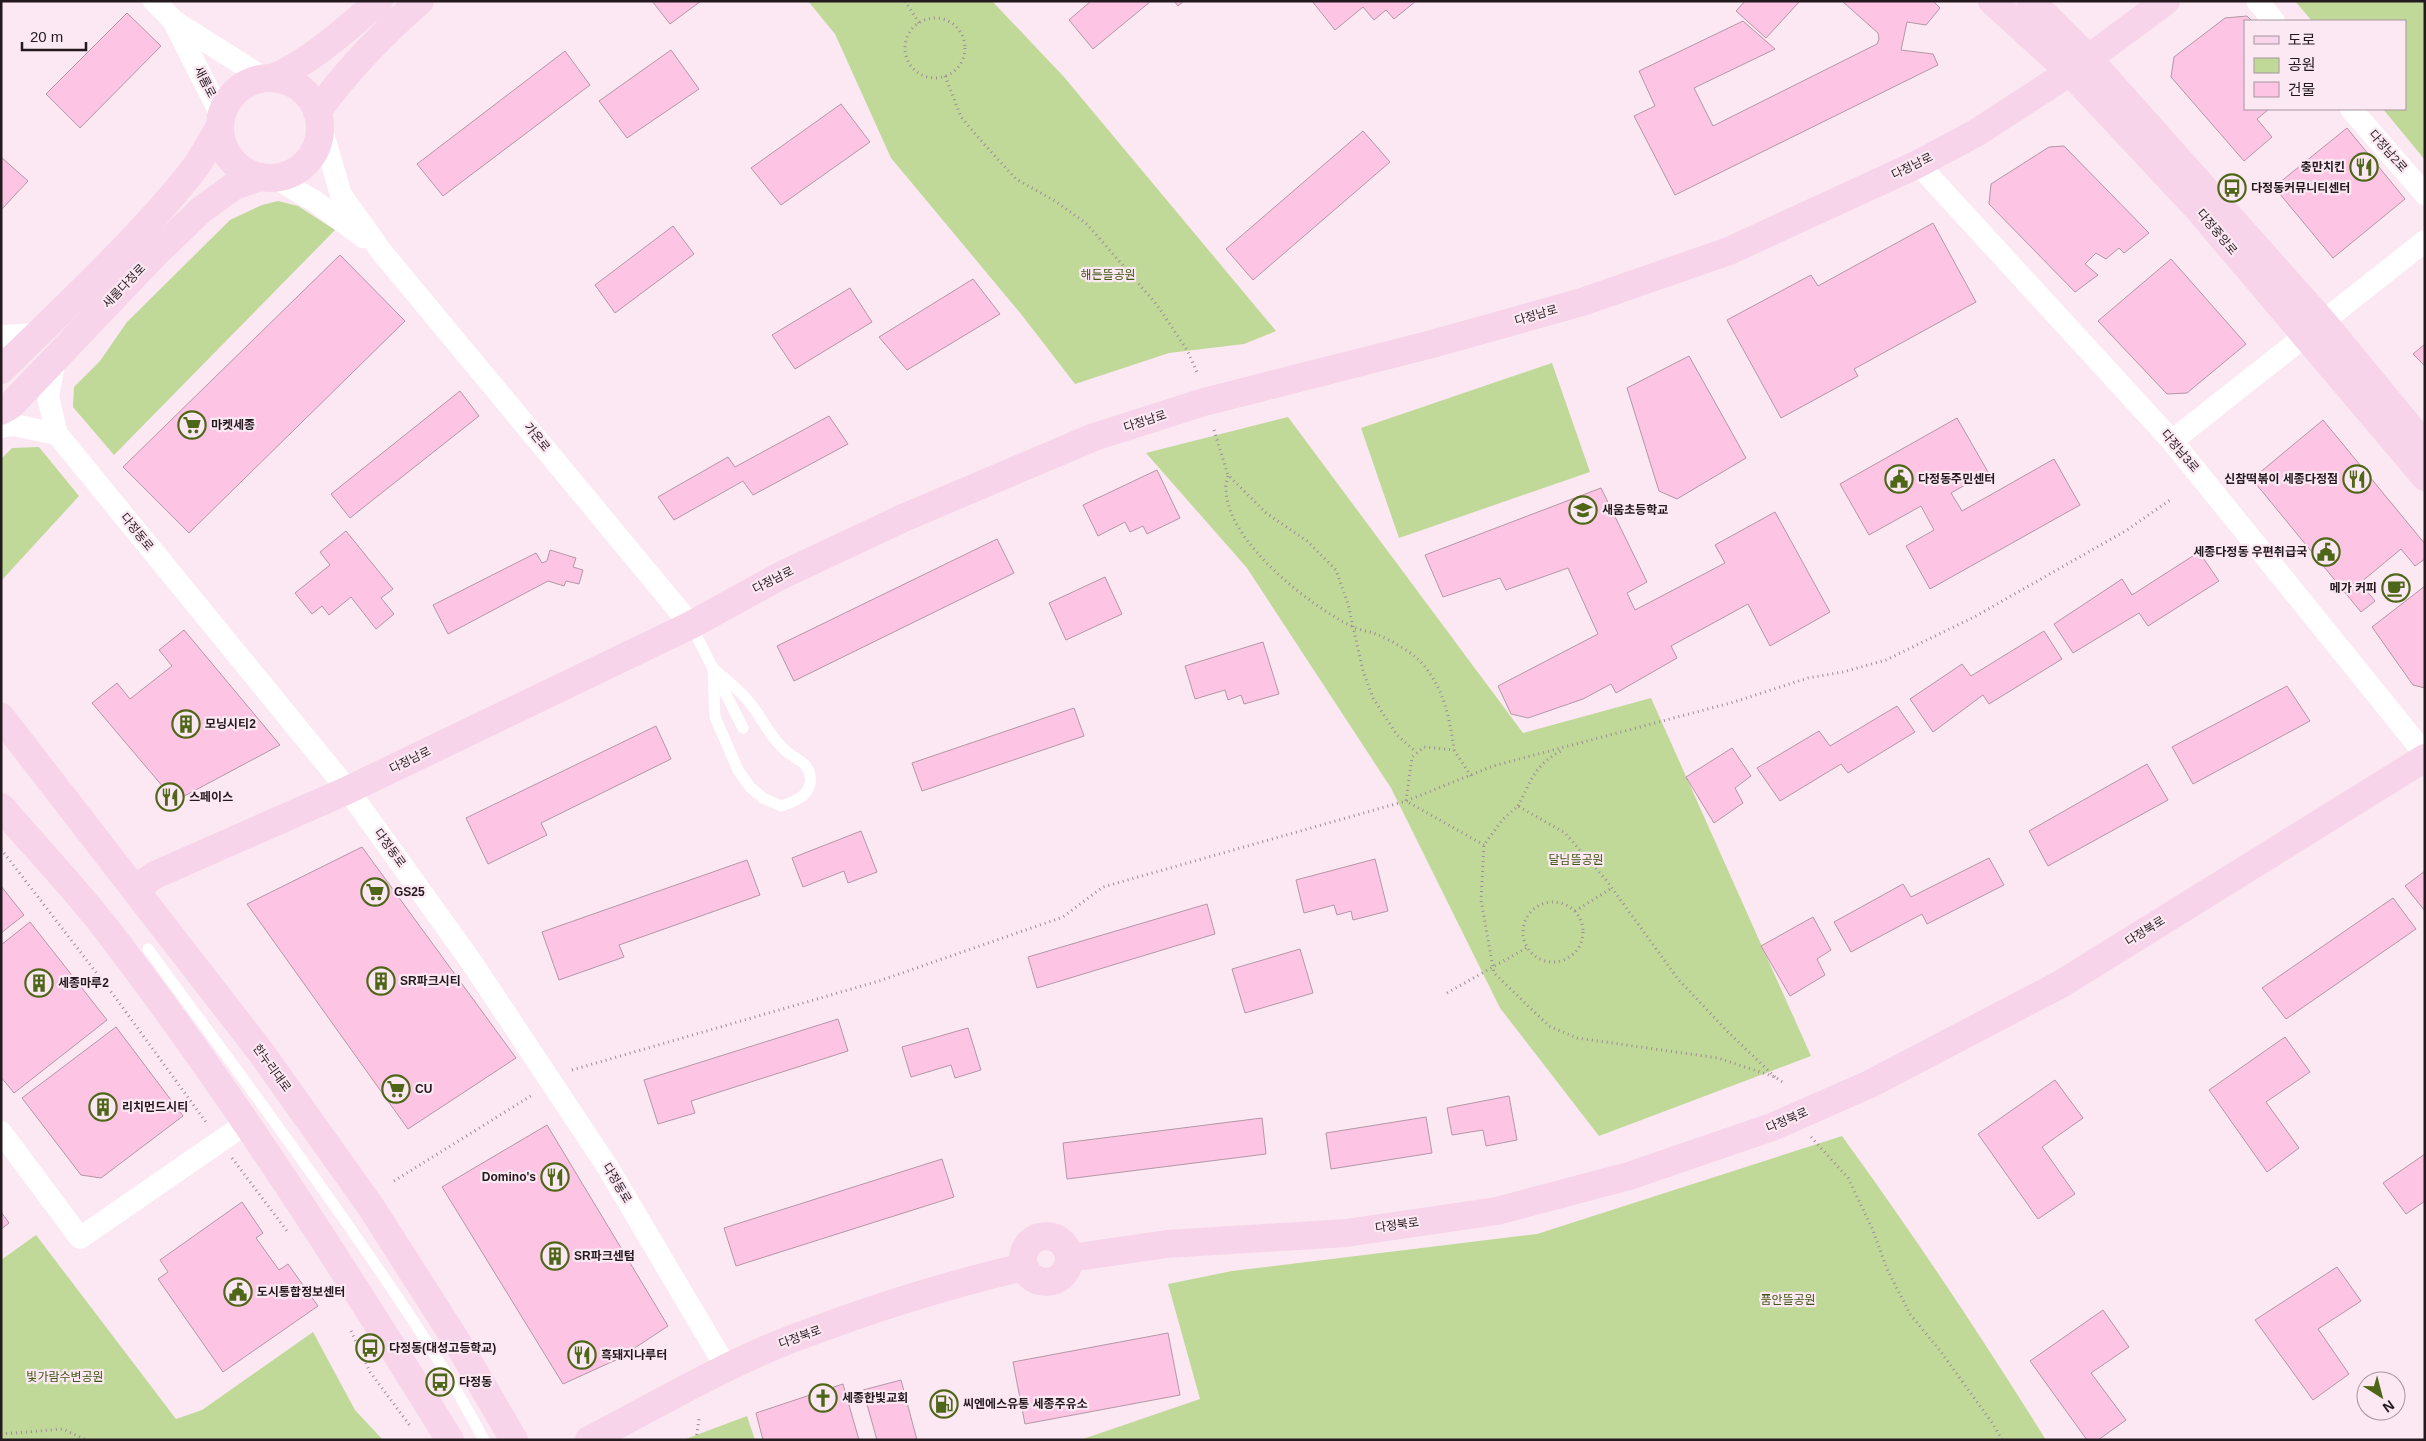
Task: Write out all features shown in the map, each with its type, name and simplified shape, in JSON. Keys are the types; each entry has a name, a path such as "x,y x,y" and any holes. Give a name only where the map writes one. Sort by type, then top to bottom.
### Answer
{"street":[{"name":"새롬로","path":"154,1 173,20 220,121"},
{"path":"1,370 107,266 192,171 220,121 226,102 237,90 250,82 293,69 325,47 379,1"},
{"path":"268,178 291,174 304,165 316,146 319,118 342,78 388,29 420,1"},
{"name":"다정중앙로","path":"1992,1 2079,65"},
{"name":"다정중앙로","path":"2031,1 2079,65 2315,329 2425,446"},
{"name":"다정남로","path":"136,888 155,875 348,790 691,625 780,576 892,523 1094,438 1204,402 1432,344 1582,302 1728,250 1918,164 1976,133 2079,65 2166,1"},
{"path":"2257,1 2273,20"},
{"path":"173,20 268,78 293,83 311,98 319,118 341,195 382,252"},
{"name":"다정남2로","path":"2351,110 2425,194"},
{"path":"220,121 226,153 234,164 245,172 268,178 316,202 382,252"},
{"name":"다정남3로","path":"1918,164 2172,441 2425,754"},
{"name":"새롬다정로","path":"1,411 11,405 160,248 202,210 234,186 268,178"},
{"path":"2172,441 2425,241"},
{"name":"가온로","path":"382,252 691,625"},
{"name":"다정중앙로","path":"2315,329 2425,477"},
{"path":"1,336 38,334"},
{"path":"1,427 14,425 57,434 48,397 55,358"},
{"name":"다정동로","path":"57,434 348,790 470,960 607,1166 727,1369"},
{"name":"한누리대로","path":"1,717 136,888 260,1051 371,1206 454,1337 514,1440"},
{"name":"다정북로","path":"1070,1258 1167,1244 1346,1233 1497,1211 1629,1176 1772,1127 1870,1084 2061,984 2425,758"},
{"path":"1,807 110,933 248,1122 322,1234 450,1440"},
{"path":"1,1132 80,1238 248,1122"},
{"path":"1042,1236 1050,1236 1064,1243 1070,1258 1066,1272 1061,1277 1047,1282 1033,1278 1024,1267 1024,1251 1034,1239 1042,1236"},
{"name":"다정북로","path":"589,1440 727,1369 789,1341 966,1280 1024,1267"}],"lane":[{"path":"691,625 744,728"},
{"path":"713,668 750,702 768,731 787,752 805,764 810,775 810,786 797,801 782,806 763,798 750,787 738,770 715,717 713,668"},
{"path":"148,949 278,1124 434,1349 484,1440"}],"path":[{"path":"905,1 919,23"},
{"path":"929,18 948,21 962,35 965,44 961,64 945,76 926,76 911,65 907,56 908,37 919,23 929,18"},
{"path":"945,76 961,117 1016,179 1088,224 1157,306 1187,350 1196,372"},
{"path":"1214,430 1228,475 1226,491 1232,513 1244,536 1260,558 1302,594 1352,626 1393,643 1425,667 1446,704 1454,750 1471,776"},
{"path":"1228,475 1266,513 1307,541 1336,570 1348,604 1363,671 1374,698 1397,735 1416,752"},
{"path":"572,1070 879,980 1064,917 1102,887 1406,801 1494,766 1734,702 1808,678 1842,672 1886,660 1976,616 2127,530 2170,500"},
{"path":"1406,801 1412,757 1416,752 1424,747 1454,750"},
{"path":"1569,747 1546,759 1537,769 1518,806 1502,819 1484,845 1481,900 1494,973 1549,1026 1577,1038 1718,1058 1776,1077"},
{"path":"1406,801 1484,845"},
{"path":"1518,806 1565,834 1612,888 1678,979 1728,1032 1784,1083"},
{"path":"1574,911 1612,888"},
{"path":"1553,902 1563,903 1574,911 1582,925 1583,935 1580,944 1566,958 1548,961 1538,958 1528,947 1523,934 1524,925 1534,908 1543,903 1553,902"},
{"path":"1447,993 1528,947"},
{"path":"394,1181 534,1093"},
{"path":"1811,1137 1848,1178 1872,1228 1887,1270 1910,1314 1994,1424 2002,1440"},
{"path":"696,1440 699,1419"},
{"path":"1,1434 63,1429 86,1440"}],"green space":[{"name":"해든뜰공원","path":"808,1 992,1 1064,77 1276,331 1244,344 1169,353 1075,384 1021,314 891,158 835,34"},
{"path":"2295,1 2425,1 2425,160 2384,110 2406,110 2406,20 2311,20"},
{"path":"278,201 298,206 335,230 114,455 73,407 74,387 100,361 127,322 230,220 262,205"},
{"path":"1552,363 1590,472 1399,538 1361,428"},
{"name":"달님뜰공원","path":"1288,417 1523,733 1651,698 1811,1056 1599,1136 1500,1008 1391,788 1247,568 1146,453"},
{"path":"39,447 79,496 1,581 1,459 12,448"},
{"name":"품안뜰공원","path":"1842,1136 1947,1286 2046,1440 1080,1440 1200,1399 1168,1284 1232,1271 1537,1234"},
{"name":"빛가람수변공원","path":"36,1235 176,1419 202,1410 313,1332 355,1410 383,1440 1,1440 1,1260"},
{"path":"747,1416 755,1440 683,1440"}],"building":[{"path":"652,1 701,1 670,24"},
{"path":"1091,1 1151,1 1093,49 1069,20"},
{"path":"1174,1 1184,1 1178,6"},
{"path":"1312,1 1416,1 1394,19 1386,10 1374,20 1363,7 1335,30"},
{"path":"1745,1 1800,1 1766,38 1736,11"},
{"path":"1842,1 1933,1 1940,8 1926,25 1907,22 1901,50 1933,54 1938,65 1675,195 1634,116 1655,106 1639,71 1743,21 1775,49 1694,88 1713,126 1877,44 1879,39 1878,33"},
{"path":"127,13 161,46 80,128 46,94"},
{"path":"2247,16 2251,20 2244,20 2244,110 2268,110 2257,119 2272,137 2244,161 2171,77 2174,57 2225,18"},
{"path":"671,50 699,89 627,138 599,101"},
{"path":"565,51 590,85 443,196 417,164"},
{"path":"841,104 870,142 781,205 751,168"},
{"path":"2347,128 2405,199 2333,258 2274,187"},
{"path":"1363,131 1390,162 1253,280 1226,249"},
{"path":"2064,146 2149,233 2124,253 2119,248 2106,259 2096,253 2085,264 2098,275 2075,292 1989,204 1991,184 2049,147"},
{"path":"1,157 28,181 1,210"},
{"path":"1933,223 1976,302 1854,369 1858,376 1781,418 1727,320 1811,275 1818,286"},
{"path":"673,226 694,254 615,313 595,285"},
{"path":"340,255 405,321 189,533 123,467"},
{"path":"2171,259 2246,344 2187,393 2167,394 2098,321"},
{"path":"973,279 1000,314 907,370 879,337"},
{"path":"850,288 872,322 795,369 772,335"},
{"path":"2425,344 2425,366 2413,354"},
{"path":"1689,356 1746,458 1677,499 1659,491 1627,388"},
{"path":"460,391 479,416 350,518 331,494"},
{"path":"829,416 848,444 753,495 743,481 674,520 658,497 728,457 735,467"},
{"path":"1957,418 1988,472 1951,493 1962,511 2054,459 2080,505 1930,589 1906,546 1934,530 1921,506 1869,535 1840,484"},
{"path":"2323,420 2425,544 2425,559 2415,566 2401,549 2360,583 2375,601 2361,612 2252,479"},
{"path":"1157,470 1180,518 1147,534 1143,526 1130,532 1125,522 1098,536 1083,505"},
{"path":"1601,488 1647,582 1627,593 1635,610 1725,563 1715,545 1775,512 1830,612 1770,646 1748,604 1671,646 1677,658 1616,693 1611,684 1583,699 1528,718 1511,714 1498,686 1598,634 1568,568 1506,590 1500,578 1443,597 1425,555"},
{"path":"346,531 393,589 381,598 394,614 376,629 351,597 329,615 322,606 312,614 295,593 330,565 320,552"},
{"path":"997,539 1014,573 794,681 777,646"},
{"path":"550,550 576,558 573,567 583,570 579,584 566,581 564,586 548,581 448,634 433,605 536,553 542,563 547,561"},
{"path":"2199,552 2219,581 2148,626 2139,613 2073,653 2054,624 2122,579 2132,595"},
{"path":"1105,577 1122,614 1066,640 1049,603"},
{"path":"2425,586 2425,688 2413,685 2372,627"},
{"name":"모닝시티2","path":"184,630 280,745 175,801 92,703 117,683 130,699 172,666 159,650"},
{"path":"2044,631 2062,659 1989,704 1983,695 1933,732 1910,699 1962,664 1971,676"},
{"path":"1263,642 1279,694 1244,704 1241,695 1228,700 1225,690 1195,699 1185,666"},
{"path":"2287,686 2310,721 2193,784 2172,747"},
{"path":"1897,706 1915,732 1848,773 1841,764 1780,801 1757,768 1819,731 1830,746"},
{"path":"1074,708 1084,736 922,791 912,763"},
{"path":"656,726 671,759 541,823 547,835 488,864 466,818"},
{"path":"1732,748 1751,776 1735,788 1743,803 1714,823 1686,777"},
{"path":"2147,764 2168,800 2048,866 2029,831"},
{"path":"861,831 877,872 848,883 844,871 803,887 792,858"},
{"name":"SR파크시티","path":"362,847 516,1058 408,1129 247,904"},
{"path":"1989,858 2004,885 1927,924 1922,914 1851,952 1834,922 1903,884 1911,897"},
{"path":"1375,859 1388,911 1353,920 1351,911 1337,915 1334,905 1304,913 1296,880"},
{"path":"747,860 760,895 619,945 624,957 559,980 542,932"},
{"path":"2425,871 2425,911 2405,886"},
{"path":"1,886 24,915 1,933"},
{"path":"2393,898 2416,929 2286,1019 2262,988"},
{"path":"1207,904 1215,934 1037,988 1028,957"},
{"path":"1813,917 1831,950 1817,959 1825,975 1790,996 1761,946"},
{"name":"세종마루2","path":"30,922 107,1020 14,1093 1,1077 1,945"},
{"path":"1300,949 1313,993 1245,1013 1232,969"},
{"path":"838,1019 848,1051 691,1101 695,1113 658,1124 644,1080"},
{"name":"리치먼드시티","path":"116,1027 183,1116 101,1178 81,1175 22,1098"},
{"path":"968,1028 981,1070 955,1078 951,1065 911,1077 902,1047"},
{"path":"2285,1037 2310,1072 2266,1102 2299,1148 2267,1172 2209,1090"},
{"path":"2055,1080 2083,1118 2042,1147 2075,1194 2038,1219 1978,1134"},
{"path":"1509,1096 1517,1140 1486,1146 1483,1130 1452,1135 1447,1108"},
{"path":"1426,1117 1432,1153 1331,1169 1326,1133"},
{"path":"1262,1118 1266,1154 1067,1179 1063,1143"},
{"name":"SR파크센텀","path":"547,1125 668,1326 618,1359 563,1384 442,1187"},
{"path":"2425,1154 2425,1201 2406,1214 2383,1183"},
{"path":"942,1159 954,1197 736,1266 724,1228"},
{"name":"도시통합정보센터","path":"242,1202 263,1233 256,1238 279,1270 288,1264 318,1306 223,1372 158,1279 168,1272 160,1260"},
{"path":"1,1212 9,1223 1,1229"},
{"path":"2337,1267 2361,1301 2318,1329 2349,1374 2313,1400 2255,1320"},
{"path":"2103,1310 2129,1347 2091,1373 2126,1420 2098,1440 2087,1440 2030,1361"},
{"path":"1168,1333 1180,1395 1025,1424 1013,1362"},
{"path":"901,1380 917,1440 877,1440 863,1390"},
{"name":"세종한빛교회","path":"843,1384 859,1440 763,1440 756,1413"}],"place":[{"name":"충만치킨","path":"2364,167"},
{"name":"다정동커뮤니티센터","path":"2232,188"},
{"name":"마켓세종","path":"192,425"},
{"name":"다정동주민센터","path":"1899,479"},
{"name":"신참떡볶이 세종다정점","path":"2357,479"},
{"name":"새움초등학교","path":"1583,510"},
{"name":"세종다정동 우편취급국","path":"2326,552"},
{"name":"메가 커피","path":"2396,588"},
{"name":"모닝시티2","path":"186,724"},
{"name":"스페이스","path":"170,797"},
{"name":"GS25","path":"375,892"},
{"name":"SR파크시티","path":"381,981"},
{"name":"세종마루2","path":"39,983"},
{"name":"CU","path":"396,1089"},
{"name":"리치먼드시티","path":"103,1107"},
{"name":"Domino's","path":"555,1177"},
{"name":"SR파크센텀","path":"555,1256"},
{"name":"도시통합정보센터","path":"238,1292"},
{"name":"다정동(대성고등학교)","path":"370,1348"},
{"name":"흑돼지나루터","path":"582,1355"},
{"name":"다정동","path":"440,1382"},
{"name":"세종한빛교회","path":"823,1398"},
{"name":"씨엔에스유통 세종주유소","path":"944,1404"}]}
